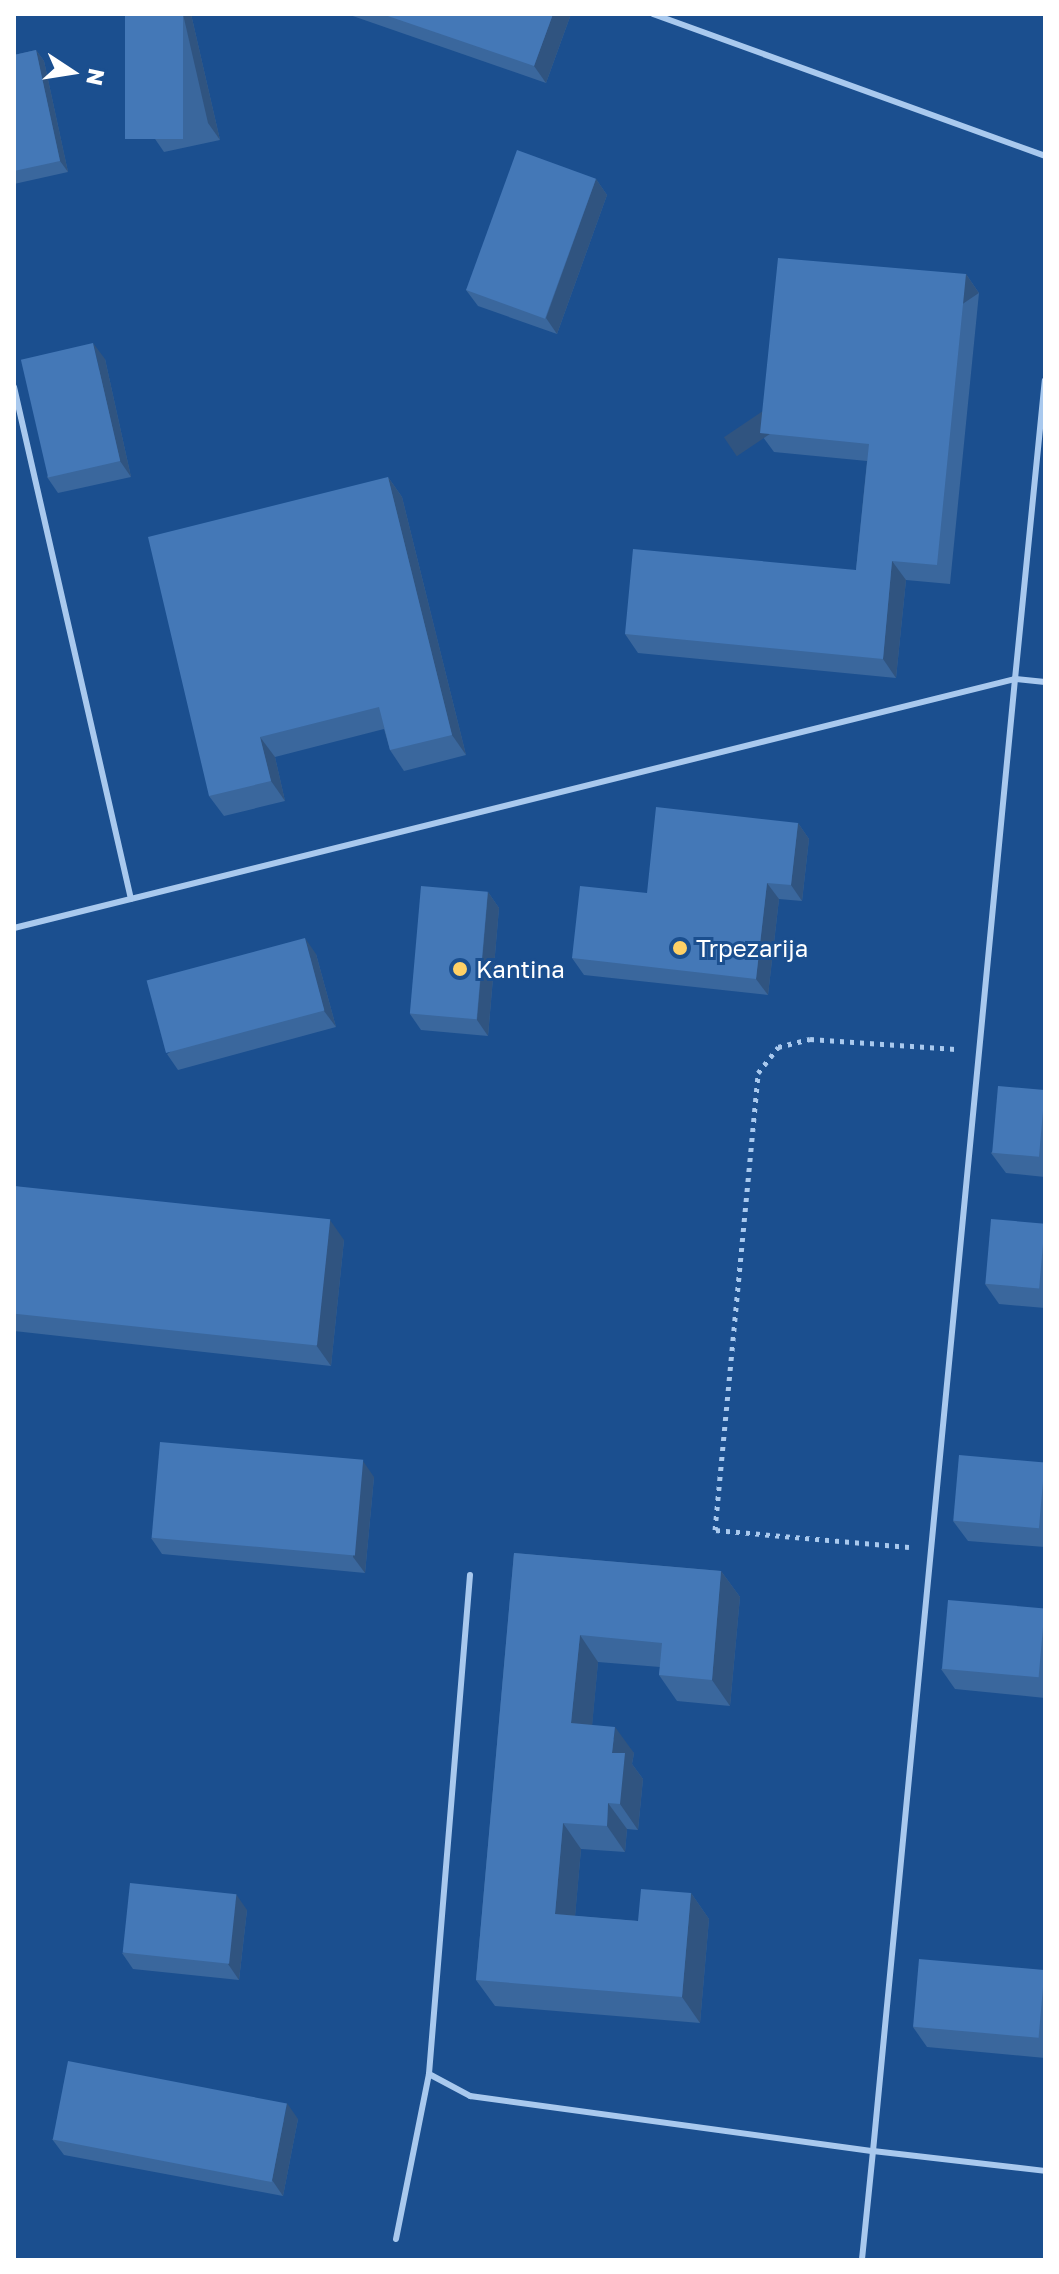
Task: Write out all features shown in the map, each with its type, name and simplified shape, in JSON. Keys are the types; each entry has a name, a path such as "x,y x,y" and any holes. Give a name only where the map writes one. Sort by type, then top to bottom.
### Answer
{"lane":[{"path":"653,14 1045,156"},
{"path":"862,2260 1045,381"},
{"path":"14,387 131,899"},
{"path":"14,928 1015,679 1045,682"},
{"path":"396,2239 429,2074 470,1575"},
{"path":"429,2074 470,2096 873,2151 1045,2171"}],"path":[{"path":"930,1549 715,1530 758,1073 778,1047 810,1039 980,1051"}],"building":[{"path":"125,14 183,14 183,139 125,139"},
{"path":"382,14 553,14 534,66"},
{"path":"36,50 60,161 14,171 14,55"},
{"path":"517,150 596,179 545,319 466,290"},
{"path":"778,258 966,274 937,565 892,561 883,659 625,634 633,549 856,570 869,444 760,433"},
{"path":"93,343 120,461 48,478 21,360"},
{"path":"388,477 452,735 390,750 379,707 260,737 271,781 209,796 148,537"},
{"path":"656,807 798,823 791,885 767,883 756,979 572,958 580,886 647,893"},
{"name":"Kantina","path":"421,886 488,892 477,1019 410,1014"},
{"path":"305,938 324,1010 166,1053 147,980"},
{"path":"998,1086 1045,1090 1039,1157 992,1153"},
{"path":"14,1186 330,1219 317,1346 14,1314"},
{"path":"991,1219 1045,1224 1039,1288 985,1284"},
{"path":"160,1442 363,1460 355,1555 152,1538"},
{"path":"959,1455 1045,1462 1039,1528 953,1521"},
{"path":"514,1553 721,1571 712,1680 659,1675 662,1643 580,1635 571,1723 615,1727 612,1753 625,1753 620,1804 608,1803 607,1826 563,1823 555,1914 638,1921 641,1889 691,1893 682,1997 476,1980"},
{"path":"948,1600 1045,1608 1039,1677 942,1669"},
{"path":"130,1883 236,1894 229,1964 123,1953"},
{"path":"919,1959 1045,1970 1039,2038 913,2027"},
{"path":"68,2061 287,2104 272,2182 53,2140"}],"place":[{"name":"Trpezarija","path":"680,948"},
{"name":"Kantina","path":"460,969"}]}
